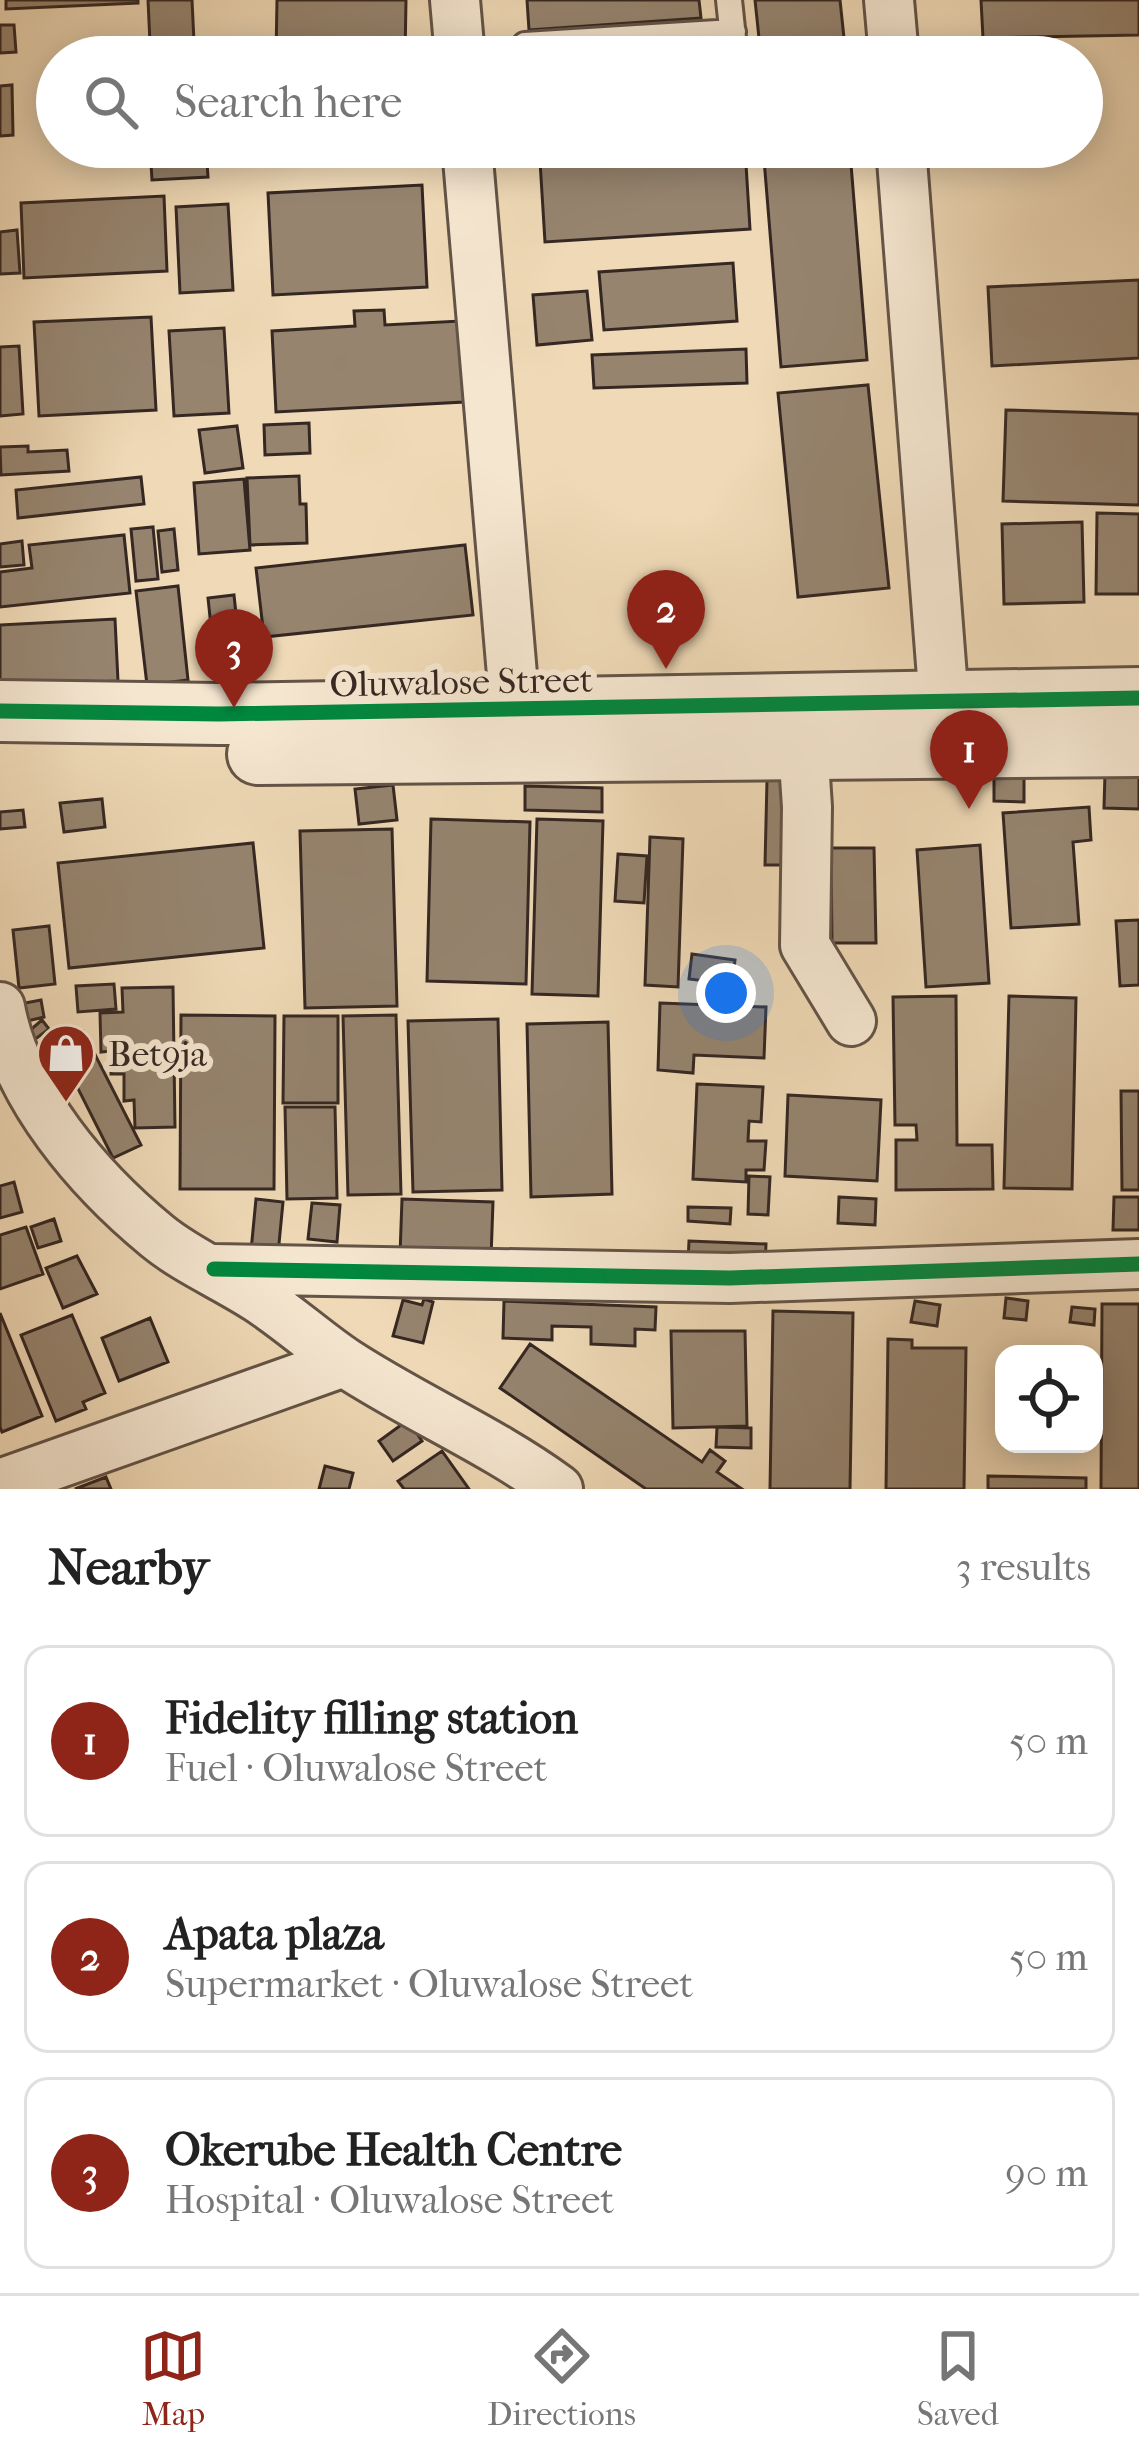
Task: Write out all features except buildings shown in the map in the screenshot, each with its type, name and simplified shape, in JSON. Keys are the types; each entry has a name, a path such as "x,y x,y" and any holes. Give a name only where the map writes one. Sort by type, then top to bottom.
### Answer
{"street":[{"path":"455,0 458,36"},
{"path":"890,0 893,36"},
{"path":"469,168 515,710"},
{"path":"903,168 944,703"},
{"name":"Oluwalose Street","path":"0,751 219,754 801,728 944,703 1139,698"},
{"name":"Oluwalose Street","path":"0,711 515,710 1139,746"},
{"path":"801,728 807,807 805,945 850,1022"},
{"path":"0,1006 20,1074 54,1124 107,1190 160,1239 297,1323 344,1362 518,1460 558,1489"},
{"path":"214,1269 730,1279 1139,1264"},
{"path":"0,1484 344,1362"}],"lane":[{"path":"729,0 733,36"}],"cycle path":[{"path":"0,711 219,714 1139,698"},
{"path":"214,1269 730,1278 1139,1264"}],"place":[{"name":"Apata plaza","path":"666,669"},
{"name":"Okerube Health Centre","path":"234,708"},
{"name":"Fidelity filling station","path":"969,809"},
{"name":"Bet9ja","path":"66,1104"}]}
